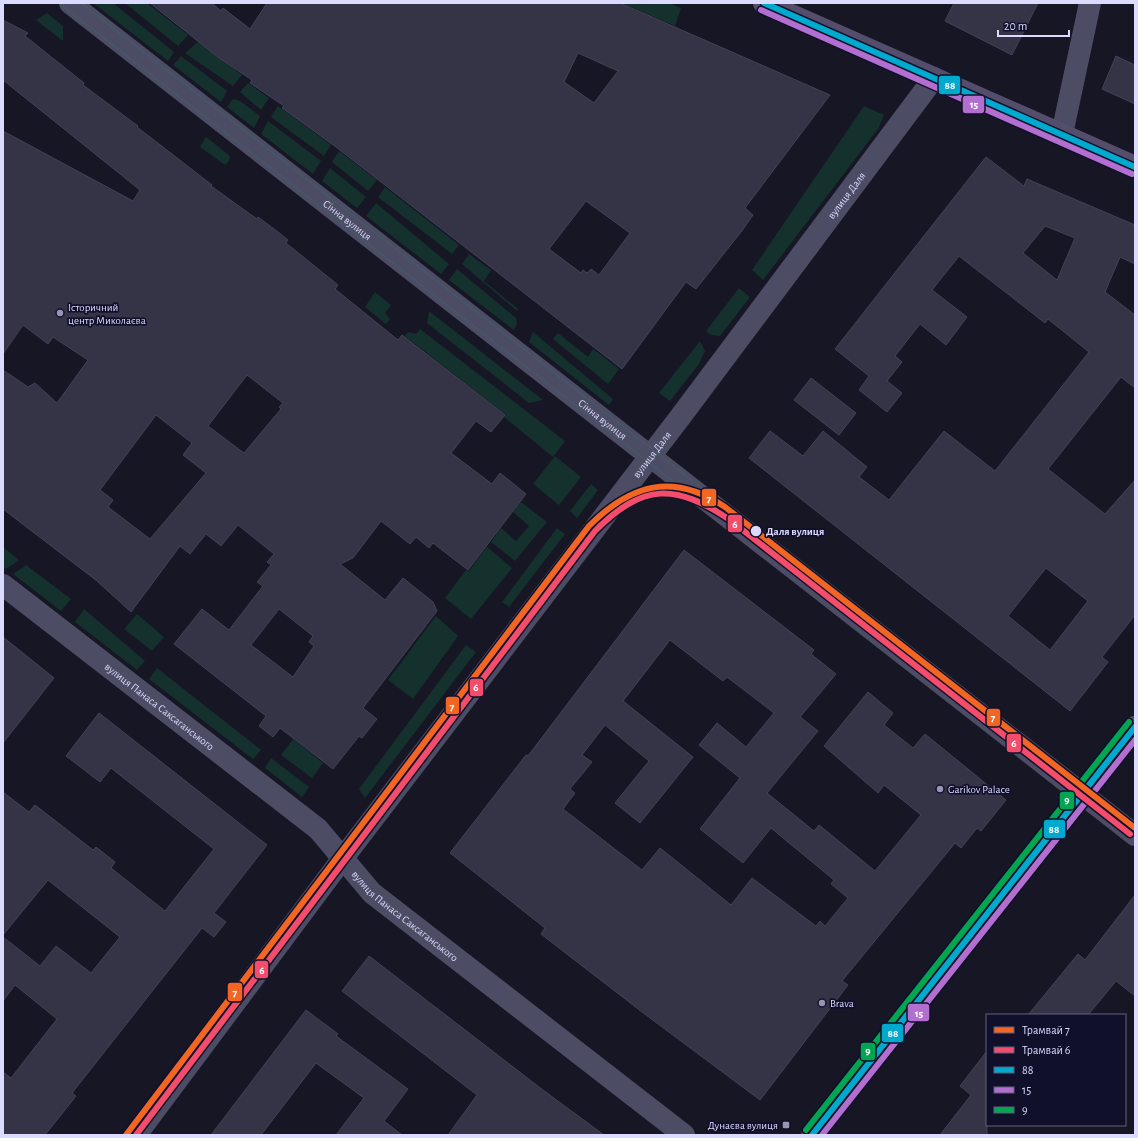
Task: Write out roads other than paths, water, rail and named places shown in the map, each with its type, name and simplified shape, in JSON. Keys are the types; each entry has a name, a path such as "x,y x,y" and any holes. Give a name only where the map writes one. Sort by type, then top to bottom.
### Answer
{"main road":[{"path":"764,3 1135,167"}],"street":[{"name":"Сінна вулиця","path":"70,3 1135,835"},
{"path":"1062,134 1090,3"},
{"name":"вулиця Даля","path":"136,1135 342,858 650,457 934,78"},
{"name":"вулиця Панаса Саксаганського","path":"3,585 318,829 372,893 684,1135"},
{"path":"812,1135 1135,727"}],"tram line":[{"path":"59,3 728,524"},
{"path":"81,3 735,514"},
{"name":"7","path":"126,1135 589,526 621,500 637,492 653,488 670,487 688,489 706,496 725,507 1135,828"},
{"name":"6","path":"136,1135 595,531 612,515 629,504 644,497 660,494 676,495 692,499 730,520 1130,834"}],"place":[{"name":"Історичний центр Миколаєва","path":"60,313"},
{"name":"Даля вулиця","path":"756,531"},
{"name":"Garikov Palace","path":"940,789"},
{"name":"Brava","path":"822,1003"},
{"name":"Дунаєва вулиця","path":"786,1125"}]}
